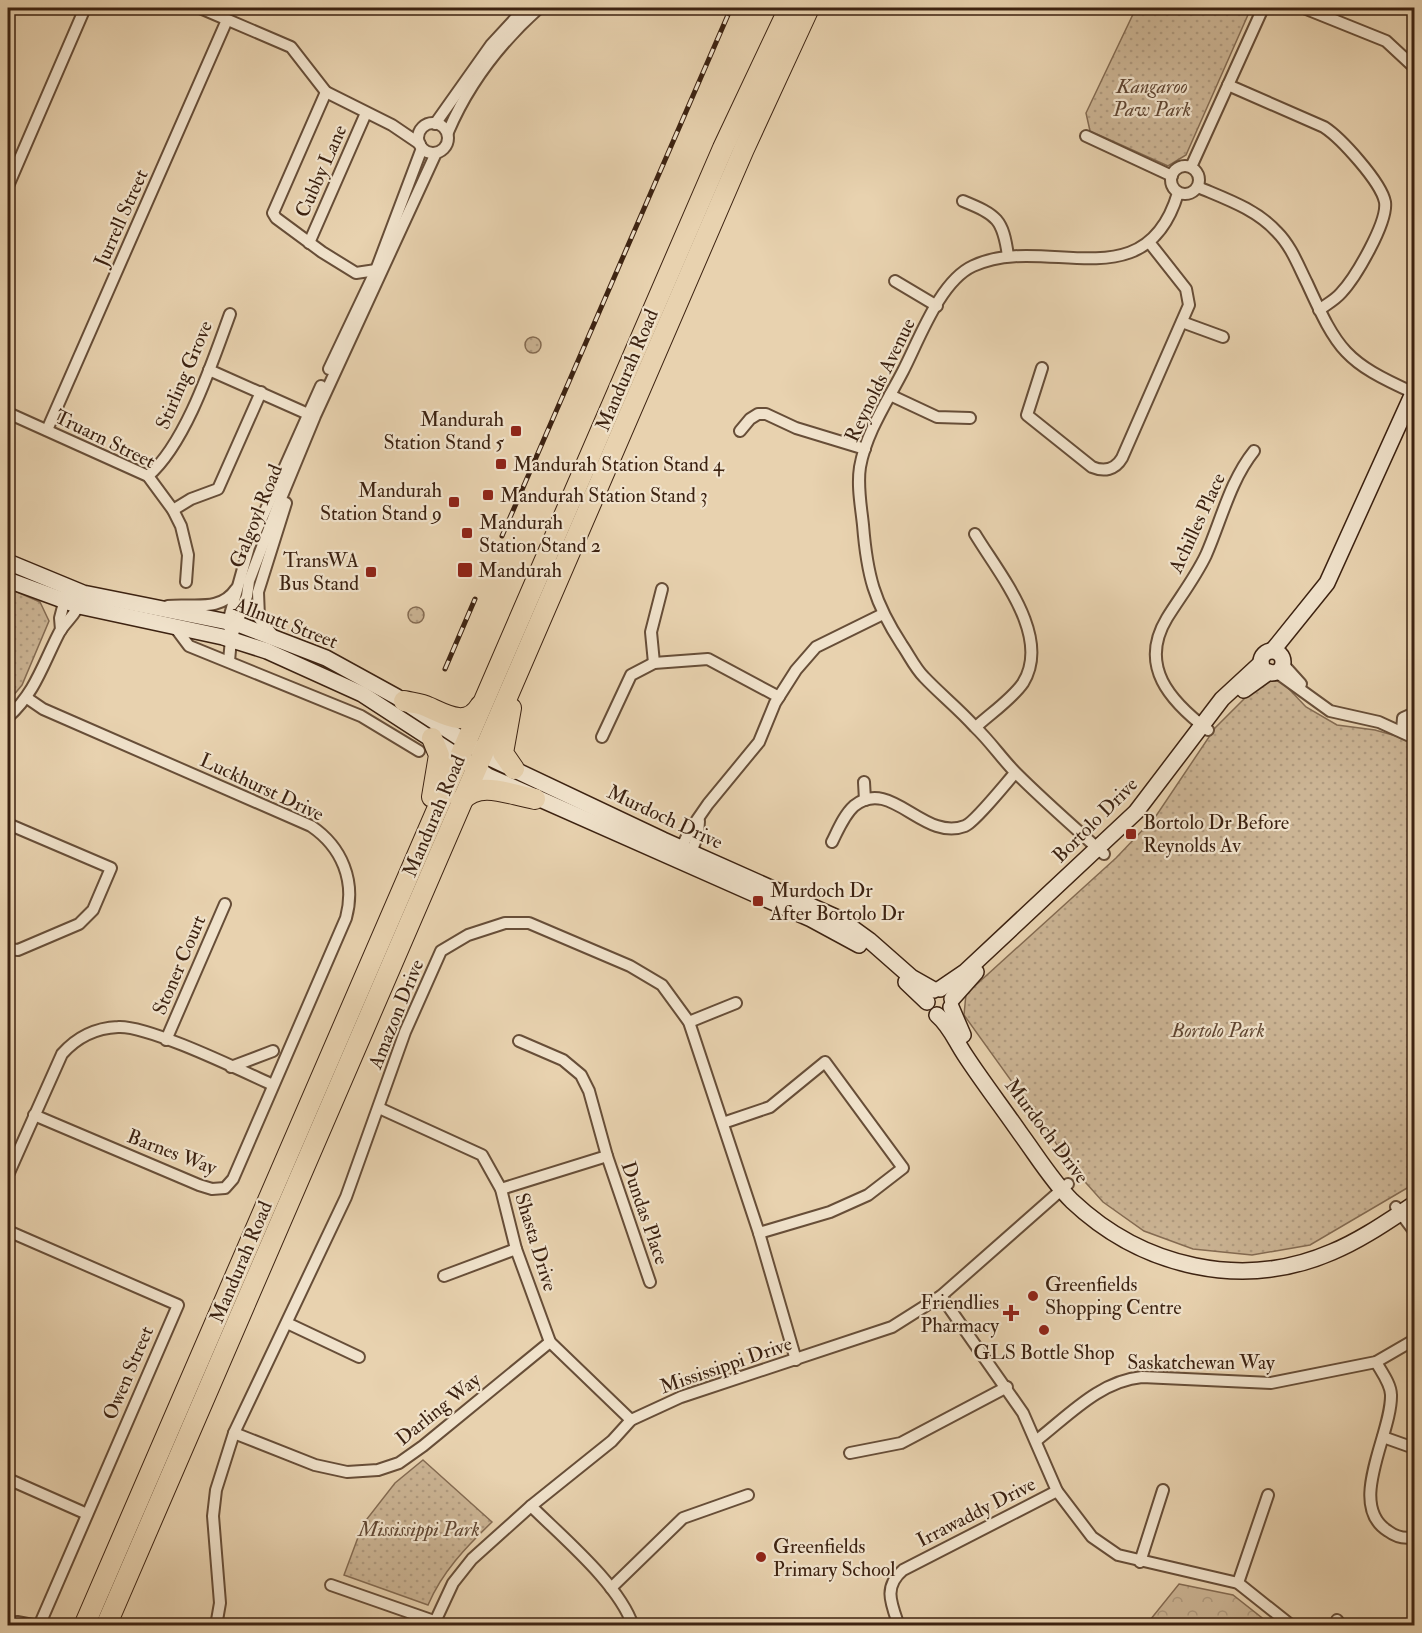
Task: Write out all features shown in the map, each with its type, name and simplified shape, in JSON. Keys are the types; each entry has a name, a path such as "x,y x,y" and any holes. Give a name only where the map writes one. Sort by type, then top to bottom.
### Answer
{"highway":[{"name":"Mandurah Road","path":"106,1626 461,801 484,700 742,105 789,8"},
{"name":"Mandurah Road","path":"84,1626 411,869 526,650 744,149 809,8"},
{"path":"514,769 504,758 504,748 507,722 519,689 526,650"},
{"path":"404,701 424,705 460,719 474,714 484,700"},
{"path":"411,869 438,772 439,755 425,745"},
{"path":"461,801 470,793 481,789 535,799"}],"main road":[{"name":"Bortolo Drive","path":"1274,663 1289,634 1327,583 1414,392"},
{"name":"Bortolo Drive","path":"934,994 965,972 1150,808 1205,727 1274,663 1323,604 1341,574 1414,412"},
{"name":"Allnutt Street","path":"8,562 74,597 233,623 277,637 326,658 404,701 470,755"},
{"name":"Allnutt Street","path":"8,580 169,626 231,639 267,651 362,694 425,745 470,755"},
{"name":"Murdoch Drive","path":"470,755 514,769 835,930 934,994 948,992 970,1049 1065,1187"},
{"name":"Murdoch Drive","path":"470,755 535,799 684,856"},
{"name":"Bortolo Drive","path":"952,1003 972,976 1101,852"},
{"name":"Murdoch Drive","path":"934,994 930,1010 950,1027 964,1053 1065,1187 1101,1215 1137,1238 1173,1253 1232,1263 1271,1261 1311,1252 1414,1204"},
{"path":"937,1014 945,1014 952,1003"},
{"name":"Murdoch Drive","path":"1398,1210 1414,1196"}],"street":[{"path":"8,186 85,8"},
{"path":"200,8 291,47 326,92 392,124 421,130 435,124 485,60 539,8"},
{"path":"392,124 421,146 436,153 445,147 448,132 457,111 501,31 525,8"},
{"path":"1191,167 1263,8"},
{"path":"1267,8 1274,8"},
{"path":"1304,8 1386,41 1414,67"},
{"name":"Jurrell Street","path":"47,430 227,20"},
{"path":"1227,85 1330,131 1382,192 1385,211 1365,255 1342,292 1319,310"},
{"path":"326,92 273,213 276,218 309,243 359,273 366,288"},
{"name":"Cubby Lane","path":"309,243 366,113"},
{"path":"435,124 448,132"},
{"path":"421,130 421,146"},
{"path":"1086,136 1172,176"},
{"name":"Galgoyl Road","path":"229,661 239,585 255,530 376,270 421,146"},
{"name":"Galgoyl Road","path":"233,623 260,551 306,443 436,153"},
{"path":"1183,166 1191,167 1199,175 1198,187 1191,194 1178,193 1171,183 1172,176 1175,170 1183,166"},
{"path":"1198,187 1256,212 1276,230 1292,252 1338,345 1356,363 1414,392"},
{"name":"Reynolds Avenue","path":"1101,852 1016,772 976,727 922,675 883,614 867,570 859,477 865,449 890,395 937,306 957,275 986,260 1008,256 1102,259 1126,254 1149,242 1173,208 1178,193"},
{"path":"963,201 992,213 998,220 1003,227 1008,256"},
{"path":"1042,368 1027,415 1080,460 1099,470 1113,468 1122,458 1189,305 1186,289 1149,242"},
{"path":"359,273 376,270"},
{"path":"896,281 937,306"},
{"name":"Stirling Grove","path":"148,476 160,466 171,450 209,370 230,314"},
{"path":"1182,322 1223,337"},
{"path":"209,370 308,414"},
{"path":"173,510 191,499 218,489 261,392"},
{"path":"890,395 937,417 970,418"},
{"name":"Truarn Street","path":"8,413 148,476 173,510 186,540 186,582"},
{"path":"740,431 750,418 758,414 766,414 796,428 865,449"},
{"path":"277,637 261,623 258,592 282,513 297,477 306,443"},
{"name":"Achilles Place","path":"1205,727 1179,707 1164,688 1156,664 1157,642 1166,619 1200,566 1242,469 1254,451"},
{"path":"975,534 1028,624 1033,655 1022,683 976,727"},
{"path":"150,608 218,603 230,597 239,585"},
{"path":"654,663 651,632 662,589"},
{"path":"8,717 27,698 61,630 74,597"},
{"path":"61,630 60,618 74,597"},
{"path":"684,856 690,830 699,821 714,795 759,742 779,697 796,670 816,646 883,614"},
{"path":"169,626 177,630 185,643 425,745"},
{"path":"602,737 632,675 654,663 708,659 779,697"},
{"path":"1274,663 1312,698 1330,711 1379,722 1414,738"},
{"name":"Luckhurst Drive","path":"27,698 44,709 311,826 336,850 349,879 346,918 273,1085"},
{"path":"1379,722 1411,713"},
{"path":"1402,731 1411,713"},
{"path":"832,842 854,807 865,800 897,803 936,828 948,829 967,825 1016,772"},
{"path":"864,782 865,800"},
{"path":"8,824 111,868 93,910 79,924 18,950 8,950"},
{"name":"Stoner Court","path":"166,1040 225,904"},
{"name":"Amazon Drive","path":"216,1626 220,1603 213,1516 216,1490 234,1433 346,1197 405,1032 441,951 468,935 488,927 529,922 630,966 662,985 688,1022 759,1233 796,1360"},
{"path":"688,1022 736,1003"},
{"path":"8,1175 62,1054 86,1034 108,1028 131,1028 166,1040 273,1085"},
{"name":"Dundas Place","path":"519,1041 563,1060 581,1075 590,1090 607,1156 650,1282"},
{"path":"231,1067 273,1051"},
{"path":"723,1123 770,1107 825,1062 903,1168 868,1195 830,1212 759,1233"},
{"name":"Barnes Way","path":"34,1115 212,1190 225,1188 233,1179 273,1085"},
{"name":"Shasta Drive","path":"379,1108 482,1155 501,1189 516,1249 550,1342 632,1420"},
{"name":"Dundas Place","path":"501,1189 607,1156"},
{"name":"Mississippi Drive","path":"434,1623 453,1583 472,1559 531,1506 612,1440 632,1420 681,1397 892,1327 941,1296 1065,1187"},
{"path":"1398,1210 1414,1231"},
{"name":"Owen Street","path":"8,1231 178,1305 38,1626"},
{"path":"444,1276 516,1249"},
{"path":"941,1296 1007,1387 1037,1440 1057,1491 1092,1537 1118,1556 1238,1583 1292,1626"},
{"path":"287,1323 359,1357"},
{"name":"Saskatchewan Way","path":"1037,1440 1102,1390 1125,1378 1271,1383 1376,1362 1414,1340"},
{"name":"Darling Way","path":"234,1433 315,1465 347,1472 378,1470 399,1463 423,1446 550,1342"},
{"path":"1376,1362 1391,1395 1369,1496 1372,1513 1379,1526 1407,1539 1414,1537"},
{"path":"850,1453 901,1443 1007,1387"},
{"path":"1383,1437 1414,1448"},
{"path":"8,1479 87,1514"},
{"path":"1140,1562 1163,1490"},
{"name":"Irrawaddy Drive","path":"899,1626 889,1589 894,1578 903,1569 1057,1491"},
{"path":"611,1588 683,1518 748,1495"},
{"path":"1238,1583 1268,1495"},
{"path":"531,1506 611,1588 629,1614 633,1626"},
{"path":"331,1585 434,1623"},
{"path":"16,1622 38,1626"}],"green space":[{"name":"Kangaroo Paw Park","path":"1136,8 1251,8 1186,155 1168,166 1090,131 1086,113"},
{"path":"533,337 539,339 541,345 539,351 533,353 527,351 525,345 527,339"},
{"path":"8,588 40,602 49,621 22,685 8,702"},
{"path":"413,607 419,607 424,615 422,621 413,623 408,618 408,612"},
{"name":"Bortolo Park","path":"1272,671 1306,707 1337,725 1375,730 1414,741 1414,1184 1310,1245 1252,1255 1193,1249 1144,1231 1103,1202 1078,1174 964,1015 966,994 1116,858 1156,816 1215,728"},
{"name":"Mississippi Park","path":"423,1460 492,1522 456,1561 440,1582 428,1605 344,1575 363,1524 395,1483"},
{"path":"1179,1584 1233,1595 1271,1625 1146,1625"}],"railway":[{"path":"502,536 731,8"},
{"path":"445,669 475,599"}],"place":[{"name":"Mandurah Station Stand 5","path":"516,431"},
{"name":"Mandurah Station Stand 4","path":"501,464"},
{"name":"Mandurah Station Stand 3","path":"488,495"},
{"name":"Mandurah Station Stand 9","path":"454,502"},
{"name":"Mandurah Station Stand 2","path":"467,533"},
{"name":"Mandurah","path":"465,570"},
{"name":"TransWA Bus Stand","path":"371,572"},
{"name":"Bortolo Dr Before Reynolds Av","path":"1131,834"},
{"name":"Murdoch Dr After Bortolo Dr","path":"758,901"},
{"name":"Greenfields Shopping Centre","path":"1033,1296"},
{"name":"Friendlies Pharmacy","path":"1011,1313"},
{"name":"GLS Bottle Shop","path":"1044,1330"},
{"name":"Greenfields Primary School","path":"761,1557"}]}
